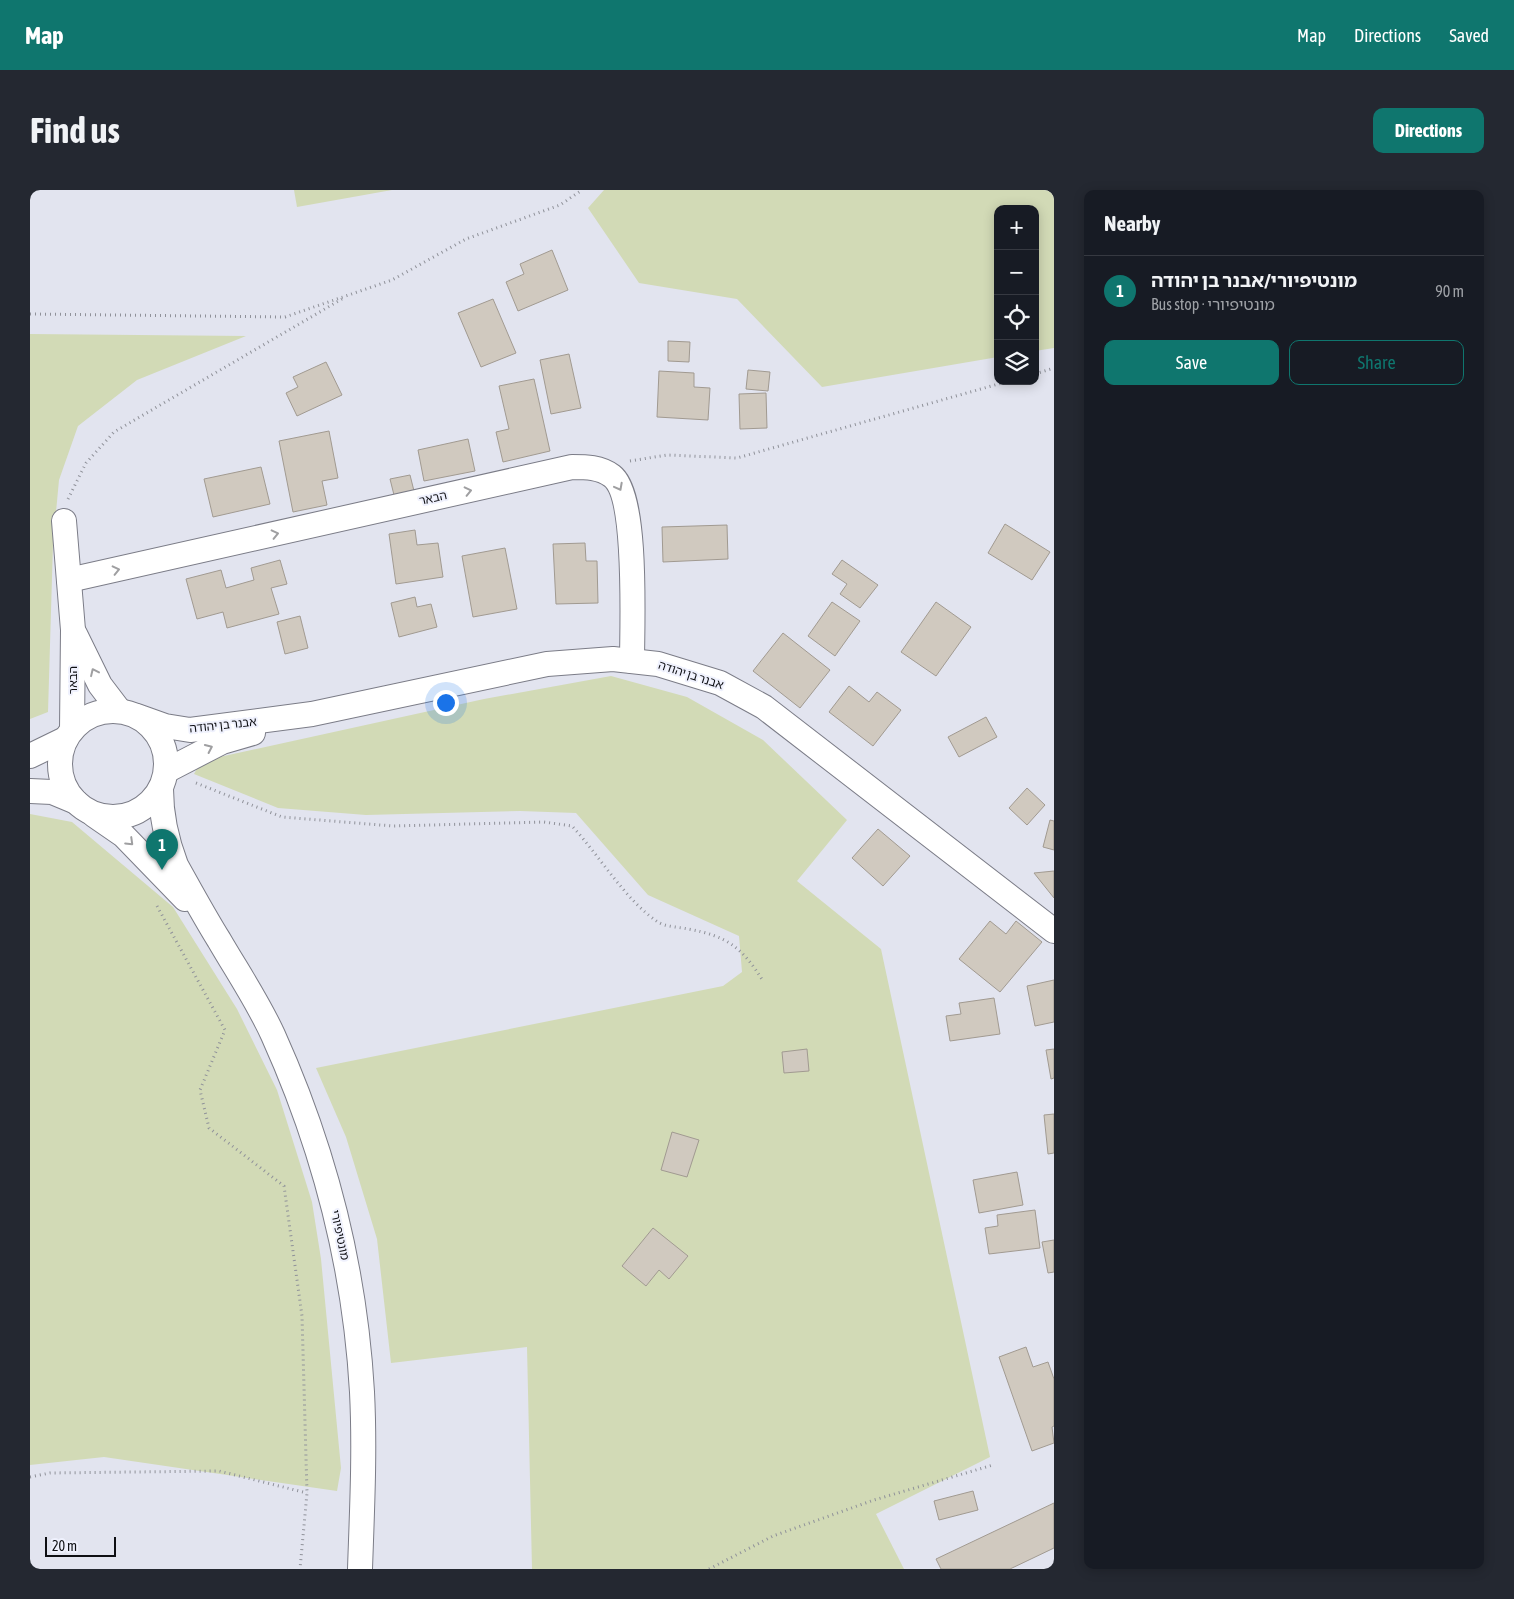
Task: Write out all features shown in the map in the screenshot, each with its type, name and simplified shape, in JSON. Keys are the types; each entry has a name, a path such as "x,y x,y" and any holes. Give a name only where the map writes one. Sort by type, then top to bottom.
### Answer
{"street":[{"name":"הבאר","path":"69,580 572,467 595,467"},
{"path":"595,467 613,476 622,489 627,514 632,575 632,661"},
{"name":"הבאר","path":"64,521 73,630 69,734"},
{"name":"הבאר","path":"73,630 100,685 128,713"},
{"name":"אבנר בן יהודה","path":"128,713 164,726 190,730 312,714 547,664 613,659 658,664 720,683 764,707 1054,931"},
{"path":"30,756 69,734 85,718 101,712 128,713 150,725 160,738 166,754 163,780 151,801 131,814 107,817 52,792 30,791"},
{"name":"אבנר בן יהודה","path":"163,780 222,742 312,714"},
{"path":"69,734 60,755 60,772 65,789 84,808"},
{"name":"מונטיפיורי","path":"163,780 161,812 166,840 176,865 272,1033 299,1096 322,1165 342,1239 355,1317 362,1392 363,1465 360,1569"},
{"name":"מונטיפיורי","path":"84,808 123,835 147,857 211,928"}],"path":[{"path":"30,314 285,317 392,280 466,239 560,205 582,190"},
{"path":"64,521 68,500 86,463 114,432 349,294"},
{"path":"1039,373 1054,368"},
{"path":"595,467 667,455 737,458 995,385"},
{"path":"163,780 282,816 393,826 544,822 572,826 592,847 639,908 660,924 707,932 728,942 748,958 762,981"},
{"path":"154,900 225,1030 200,1090 209,1128 284,1186 302,1316 307,1493 300,1569"},
{"path":"709,1569 773,1536 874,1500 993,1465"},
{"path":"30,1477 50,1473 219,1471 307,1493"}],"green space":[{"path":"294,190 392,190 297,207"},
{"path":"604,190 1054,190 1054,348 1039,350 1039,205 994,205 994,358 822,387 737,299 639,283 588,208"},
{"path":"30,334 246,336 137,380 78,426 59,480 53,544 48,712 30,719"},
{"path":"611,676 687,697 763,740 847,820 797,881 881,949 990,1457 876,1514 904,1569 532,1569 527,1347 391,1363 377,1239 346,1137 316,1068 723,986 742,972 739,936 648,895 576,813 520,811 366,815 278,808 194,774 201,761 484,699"},
{"path":"30,814 72,822 173,907 237,1009 277,1090 312,1202 321,1259 341,1468 337,1491 104,1457 30,1465"}],"building":[{"path":"552,250 568,290 518,311 506,282 524,274 520,264"},
{"path":"493,299 516,353 481,367 458,313"},
{"path":"668,341 690,342 689,362 668,361"},
{"path":"569,354 581,408 551,414 540,360"},
{"path":"326,362 342,395 297,416 286,393 298,387 293,377"},
{"path":"748,370 770,372 768,391 746,389"},
{"path":"659,371 694,373 694,387 710,388 708,420 657,417"},
{"path":"534,379 550,451 503,462 496,432 509,429 499,386"},
{"path":"766,393 767,428 740,429 739,394"},
{"path":"329,431 338,478 322,481 327,505 293,512 279,441"},
{"path":"468,439 475,471 424,481 418,450"},
{"path":"261,467 270,504 213,517 204,479"},
{"path":"410,475 416,499 396,503 390,479"},
{"path":"1005,524 1050,552 1032,580 988,553"},
{"path":"727,525 728,559 663,562 662,527"},
{"path":"415,530 417,545 438,543 443,577 396,584 389,534"},
{"path":"585,543 586,561 597,561 598,603 556,604 553,544"},
{"path":"505,548 517,609 473,617 462,556"},
{"path":"280,560 287,584 271,588 279,614 227,628 223,612 197,619 186,579 221,570 226,588 254,580 251,568"},
{"path":"842,560 878,585 860,608 840,594 847,584 832,574"},
{"path":"415,597 417,607 431,604 437,627 399,637 391,603"},
{"path":"832,602 860,621 835,656 808,636"},
{"path":"936,602 971,627 936,676 901,652"},
{"path":"300,616 308,648 285,654 277,622"},
{"path":"783,633 830,670 800,708 753,671"},
{"path":"849,686 869,702 877,692 901,710 873,746 829,712"},
{"path":"986,717 997,737 959,757 948,737"},
{"path":"1027,788 1045,805 1027,825 1009,808"},
{"path":"1050,820 1054,821 1054,850 1043,847"},
{"path":"878,829 910,856 883,886 852,858"},
{"path":"1054,871 1054,898 1034,873"},
{"path":"990,921 1006,934 1016,921 1042,942 1000,992 959,959"},
{"path":"1054,980 1054,1022 1035,1026 1027,986"},
{"path":"994,998 1000,1034 950,1041 946,1016 961,1014 959,1003"},
{"path":"807,1049 809,1071 784,1073 782,1052"},
{"path":"1054,1049 1054,1078 1051,1079 1046,1050"},
{"path":"1054,1114 1054,1153 1048,1154 1044,1115"},
{"path":"672,1132 699,1140 687,1177 661,1170"},
{"path":"1017,1172 1023,1205 979,1213 973,1180"},
{"path":"1035,1210 1040,1248 989,1254 985,1228 998,1226 997,1215"},
{"path":"653,1228 688,1256 669,1279 659,1270 646,1286 622,1266"},
{"path":"1054,1240 1054,1272 1048,1273 1042,1242"},
{"path":"1026,1347 1033,1367 1048,1362 1054,1379 1054,1426 1052,1427 1054,1443 1032,1451 999,1357"},
{"path":"973,1491 978,1510 939,1520 934,1501"},
{"path":"1054,1503 1054,1548 1010,1569 941,1569 936,1559"}],"place":[{"name":"מונטיפיורי/אבנר בן יהודה","path":"162,870"}]}
